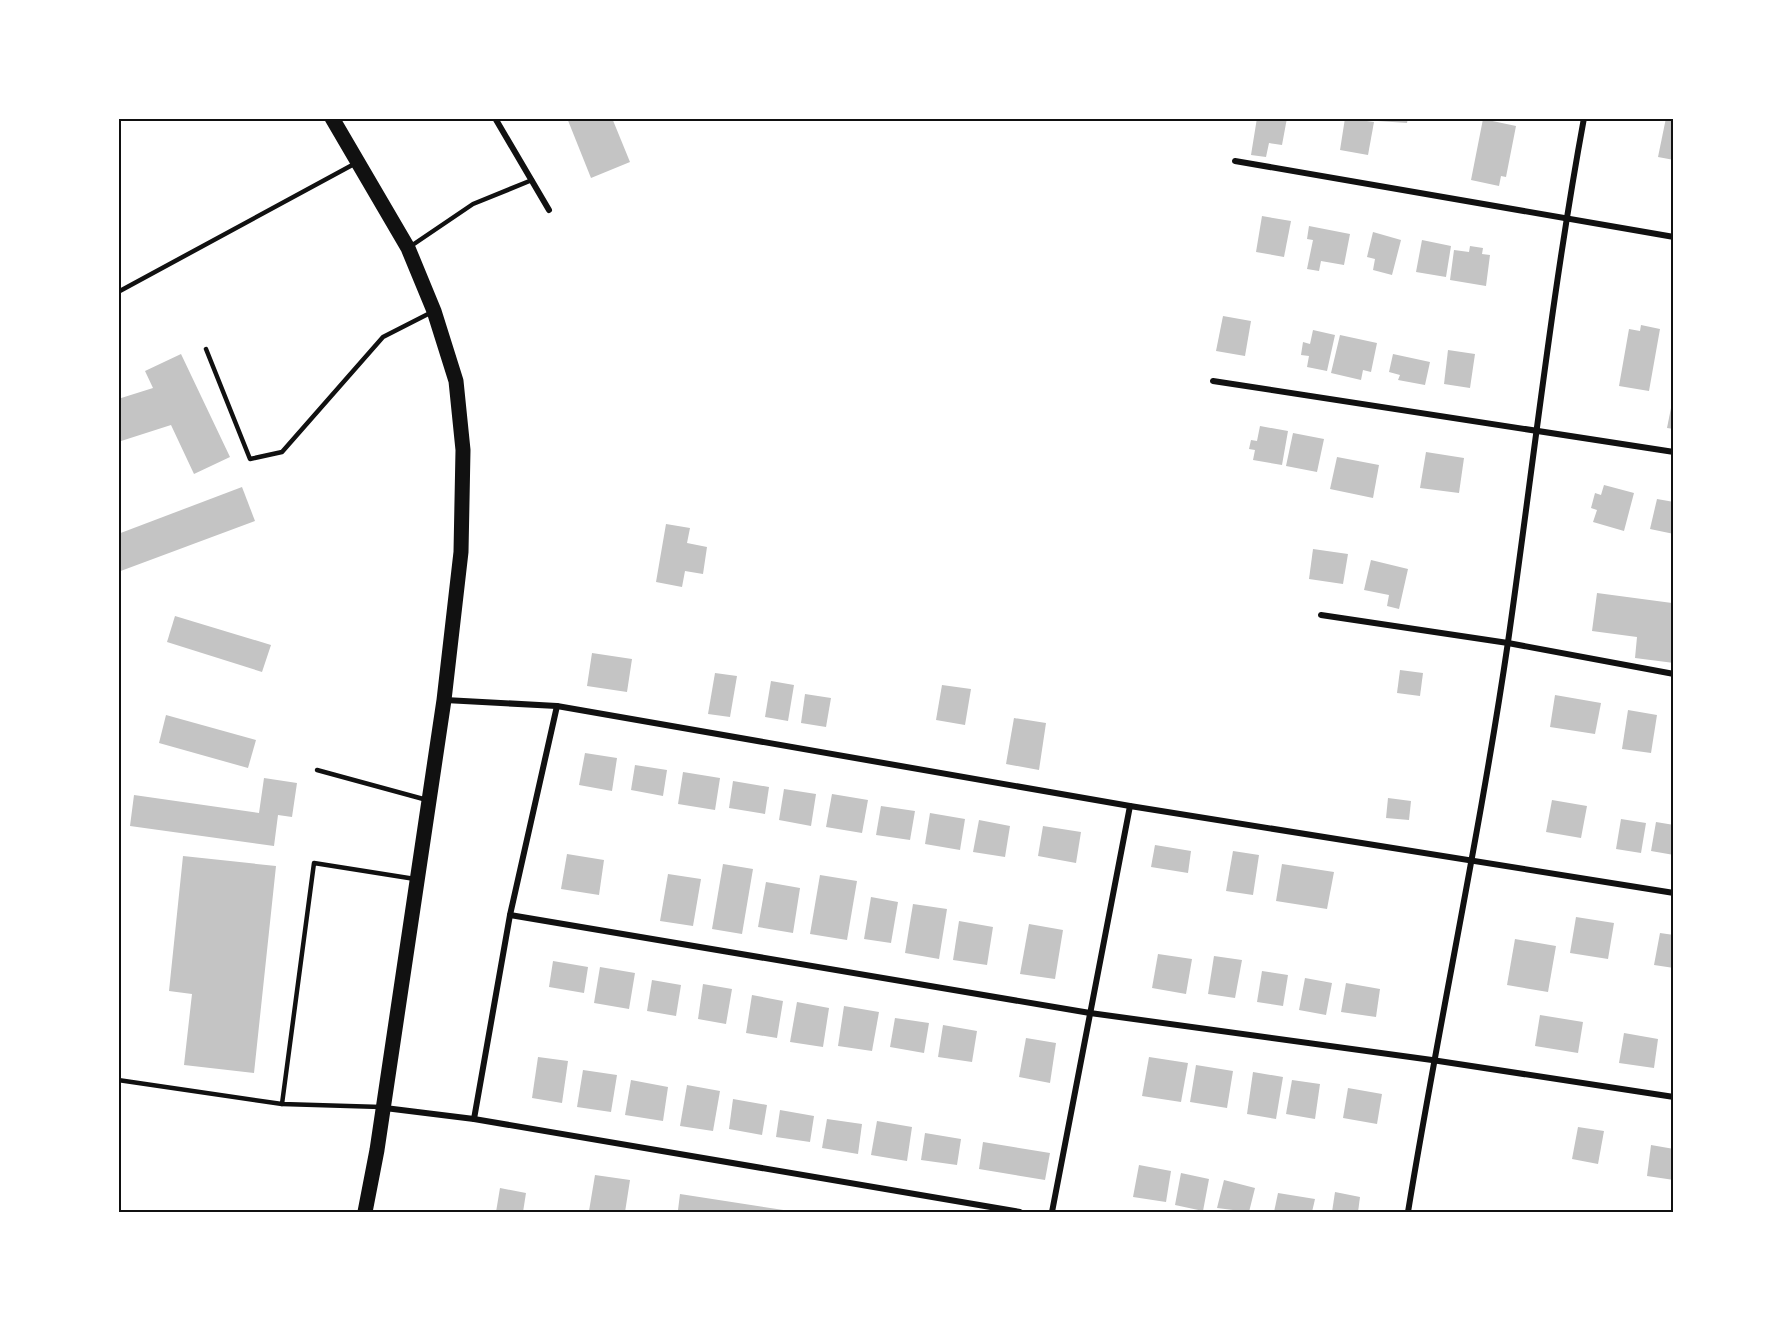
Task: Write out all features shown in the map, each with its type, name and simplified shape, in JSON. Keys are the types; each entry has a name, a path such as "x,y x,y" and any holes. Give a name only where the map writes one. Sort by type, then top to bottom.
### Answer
{"main road":[{"path":"332,118 408,248 434,311 456,381 463,450 461,552 444,700 381,1107 377,1150 365,1212"}],"street":[{"path":"495,118 549,210"},
{"path":"1408,1212 1432,1060 1471,859 1508,643 1534,432 1565,220 1584,118"},
{"path":"1235,161 1565,220 1674,237"},
{"path":"1213,381 1674,452"},
{"path":"1321,615 1508,643 1674,674"},
{"path":"444,700 557,706 1130,806 1674,893"},
{"path":"474,1119 510,915 557,706"},
{"path":"1052,1212 1130,806"},
{"path":"510,915 1090,1013 1432,1060 1674,1097"},
{"path":"381,1107 474,1119 1020,1212"}],"lane":[{"path":"118,292 358,162"},
{"path":"408,248 473,204 532,180"},
{"path":"206,349 250,459 282,453 383,337 434,311"},
{"path":"317,770 430,801"},
{"path":"282,1104 314,863 418,879"},
{"path":"118,1080 282,1104 381,1107"}],"building":[{"path":"567,118 612,118 630,162 591,178"},
{"path":"1257,118 1287,118 1282,145 1269,143 1266,157 1251,155"},
{"path":"1345,118 1374,122 1368,155 1340,150"},
{"path":"1378,118 1408,118 1407,123 1378,121"},
{"path":"1666,118 1674,119 1674,160 1658,157"},
{"path":"1483,119 1516,126 1506,177 1501,176 1499,186 1471,180"},
{"path":"1262,216 1291,221 1284,257 1256,252"},
{"path":"1309,226 1350,234 1344,265 1321,261 1319,271 1307,269 1313,240 1307,239"},
{"path":"1373,232 1401,240 1392,275 1373,270 1375,259 1367,257"},
{"path":"1422,240 1451,246 1446,277 1416,272"},
{"path":"1470,246 1483,248 1482,254 1490,255 1486,286 1450,280 1454,250 1469,252"},
{"path":"1223,316 1251,321 1245,356 1216,351"},
{"path":"1641,325 1660,329 1649,391 1619,386 1629,329 1640,331"},
{"path":"1313,330 1335,335 1327,371 1307,367 1309,356 1301,355 1303,342 1310,344"},
{"path":"1340,335 1377,343 1371,372 1363,370 1361,380 1331,373"},
{"path":"1448,350 1475,354 1470,388 1444,384"},
{"path":"181,354 230,457 194,474 171,425 118,442 118,399 153,388 145,371"},
{"path":"1393,354 1430,362 1425,385 1398,380 1400,375 1389,372"},
{"path":"1672,403 1674,403 1674,429 1667,428"},
{"path":"1260,426 1288,431 1282,465 1253,460 1255,450 1249,449 1251,440 1257,441"},
{"path":"1293,433 1324,439 1317,472 1286,466"},
{"path":"1426,452 1464,458 1459,493 1420,488"},
{"path":"1337,457 1379,465 1373,498 1330,489"},
{"path":"1604,485 1634,493 1624,531 1593,522 1597,510 1591,508 1595,493 1601,495"},
{"path":"242,487 255,521 118,572 118,534"},
{"path":"1657,499 1674,502 1674,534 1650,529"},
{"path":"666,524 690,528 687,543 707,547 703,574 685,571 682,587 656,582"},
{"path":"1313,549 1348,554 1343,584 1309,579"},
{"path":"1371,560 1408,569 1399,609 1387,606 1389,595 1364,590"},
{"path":"1597,593 1672,603 1674,663 1635,658 1637,637 1592,631"},
{"path":"175,616 271,645 262,672 167,642"},
{"path":"592,653 632,659 627,692 587,686"},
{"path":"1400,670 1423,673 1420,696 1397,693"},
{"path":"715,673 737,676 730,717 708,714"},
{"path":"771,681 794,685 788,721 765,717"},
{"path":"942,685 971,689 965,725 936,720"},
{"path":"805,694 831,698 826,727 801,723"},
{"path":"1555,695 1601,703 1595,734 1550,727"},
{"path":"1628,710 1657,715 1651,753 1622,749"},
{"path":"166,715 256,740 248,768 159,743"},
{"path":"1014,718 1046,723 1039,770 1006,764"},
{"path":"585,753 617,758 612,791 579,785"},
{"path":"635,765 667,770 663,796 631,790"},
{"path":"683,772 720,778 715,810 678,804"},
{"path":"264,778 297,783 292,817 278,815 274,846 130,826 134,795 259,813"},
{"path":"733,781 769,787 765,814 729,808"},
{"path":"784,789 816,794 811,826 779,820"},
{"path":"832,794 868,800 862,833 826,827"},
{"path":"1388,798 1411,801 1409,820 1386,818"},
{"path":"1552,800 1587,806 1581,838 1546,832"},
{"path":"881,806 915,811 910,840 876,835"},
{"path":"930,813 965,819 960,850 925,844"},
{"path":"1621,819 1646,823 1641,853 1616,849"},
{"path":"979,820 1010,826 1005,857 973,852"},
{"path":"1656,822 1674,825 1674,855 1651,851"},
{"path":"1043,826 1081,832 1076,863 1038,856"},
{"path":"1155,845 1191,851 1188,873 1151,867"},
{"path":"1233,851 1259,855 1253,895 1226,891"},
{"path":"567,854 604,860 599,895 561,889"},
{"path":"183,856 276,866 254,1073 184,1065 192,994 169,991"},
{"path":"723,864 753,869 742,934 712,929"},
{"path":"1282,864 1334,872 1327,909 1276,901"},
{"path":"668,874 701,879 693,926 660,921"},
{"path":"820,875 857,881 847,940 810,934"},
{"path":"766,882 800,888 793,933 758,927"},
{"path":"871,897 898,902 891,943 864,939"},
{"path":"913,904 947,909 939,959 905,953"},
{"path":"1576,917 1614,923 1608,959 1570,953"},
{"path":"959,921 993,927 987,965 953,960"},
{"path":"1029,924 1063,930 1055,979 1020,974"},
{"path":"1660,933 1674,935 1674,968 1654,965"},
{"path":"1515,939 1556,946 1548,992 1507,985"},
{"path":"1158,954 1192,959 1186,994 1152,988"},
{"path":"1214,956 1242,960 1235,998 1208,994"},
{"path":"553,961 588,967 584,993 549,987"},
{"path":"600,967 635,973 629,1009 594,1003"},
{"path":"1262,971 1288,975 1283,1006 1257,1002"},
{"path":"1305,978 1332,983 1326,1015 1299,1010"},
{"path":"652,980 681,985 676,1016 647,1011"},
{"path":"1346,983 1380,989 1376,1017 1341,1012"},
{"path":"703,984 732,989 726,1024 698,1019"},
{"path":"752,995 783,1001 777,1038 746,1033"},
{"path":"797,1002 829,1008 823,1047 790,1042"},
{"path":"844,1006 879,1012 872,1051 838,1046"},
{"path":"1540,1015 1583,1022 1578,1053 1535,1046"},
{"path":"895,1018 929,1023 924,1053 890,1047"},
{"path":"943,1025 977,1031 972,1062 938,1057"},
{"path":"1624,1033 1658,1039 1654,1068 1619,1063"},
{"path":"1026,1038 1056,1043 1050,1083 1019,1077"},
{"path":"538,1057 568,1061 562,1103 532,1098"},
{"path":"1149,1057 1188,1063 1181,1102 1142,1096"},
{"path":"1196,1065 1233,1071 1227,1108 1190,1102"},
{"path":"583,1070 617,1075 611,1112 577,1107"},
{"path":"1253,1072 1283,1077 1276,1119 1247,1114"},
{"path":"631,1080 668,1087 663,1121 625,1115"},
{"path":"1292,1080 1320,1084 1315,1119 1286,1114"},
{"path":"687,1085 720,1091 713,1131 680,1126"},
{"path":"1348,1088 1382,1094 1377,1124 1343,1118"},
{"path":"733,1099 767,1105 762,1135 729,1129"},
{"path":"780,1110 814,1116 810,1142 776,1137"},
{"path":"827,1119 862,1124 858,1154 822,1148"},
{"path":"877,1121 912,1127 907,1161 871,1155"},
{"path":"1578,1127 1604,1131 1598,1164 1572,1159"},
{"path":"925,1133 961,1139 957,1165 921,1160"},
{"path":"983,1142 1050,1153 1045,1180 979,1169"},
{"path":"1651,1145 1674,1149 1674,1180 1647,1176"},
{"path":"1139,1165 1171,1171 1166,1202 1133,1197"},
{"path":"1181,1173 1209,1179 1203,1211 1175,1205"},
{"path":"595,1175 630,1180 625,1212 589,1211"},
{"path":"1224,1180 1255,1188 1249,1212 1217,1208"},
{"path":"500,1188 526,1193 523,1212 496,1212"},
{"path":"1335,1192 1360,1197 1358,1212 1332,1212"},
{"path":"1278,1193 1315,1199 1312,1212 1274,1212"},
{"path":"680,1194 790,1211 790,1212 678,1210"}]}
